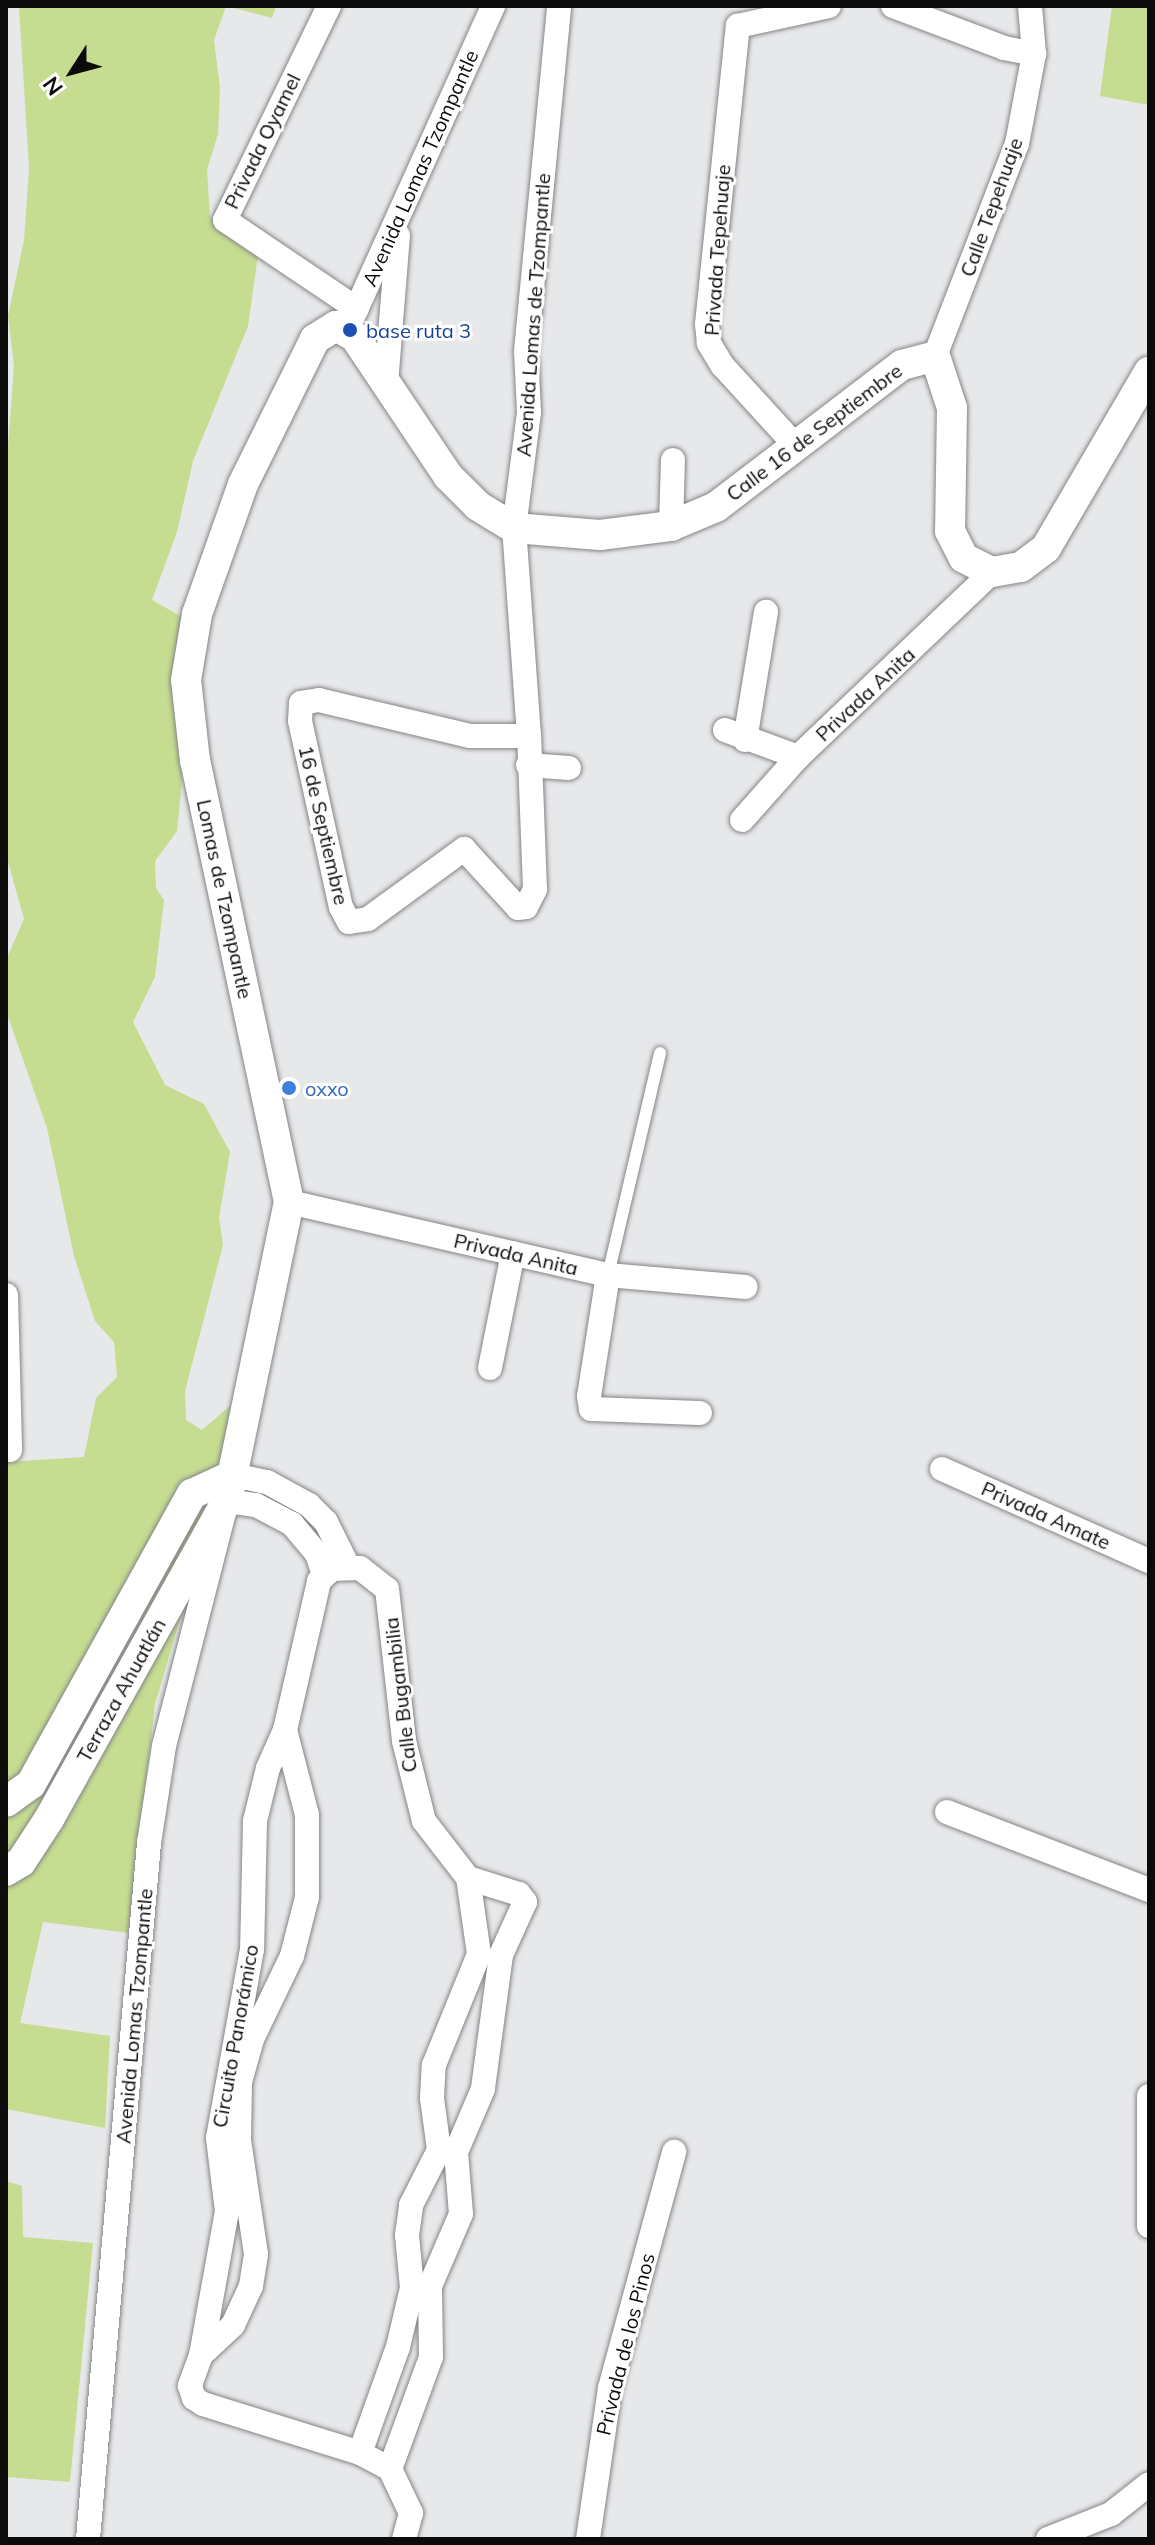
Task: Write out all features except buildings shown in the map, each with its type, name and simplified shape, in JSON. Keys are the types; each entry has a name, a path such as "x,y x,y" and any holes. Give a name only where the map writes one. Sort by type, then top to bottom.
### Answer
{"street":[{"name":"Privada Oyamel","path":"329,6 225,220 346,322"},
{"name":"Avenida Lomas Tzompantle","path":"346,322 399,220 438,121 493,6"},
{"name":"Avenida Lomas de Tzompantle","path":"514,528 529,412 526,351 559,6"},
{"name":"Privada Tepehuaje","path":"795,445 709,343 738,26 829,6"},
{"path":"893,6 1004,48 1034,54"},
{"name":"Calle Tepehuaje","path":"935,356 1017,144 1034,54 1030,6"},
{"path":"386,384 399,220"},
{"path":"346,322 462,492 514,528"},
{"name":"Lomas de Tzompantle","path":"230,1488 289,1202 195,761 186,680 197,614 243,484 315,339 346,322"},
{"path":"935,356 952,408 950,531 964,558 992,572 1021,567 1046,548 1149,372"},
{"name":"Calle 16 de Septiembre","path":"514,528 600,535 671,526 716,507 902,365 935,356"},
{"path":"671,526 673,460"},
{"name":"16 de Septiembre","path":"514,528 529,736 535,889 526,907 512,903 464,849 368,919 349,922 344,915 300,721 301,703 319,700 470,736 529,736"},
{"name":"Privada Anita","path":"742,820 798,757 992,572"},
{"path":"766,612 735,735 798,757"},
{"path":"528,765 569,768"},
{"name":"Privada Anita","path":"289,1202 608,1275 745,1287"},
{"path":"490,1368 513,1253"},
{"path":"608,1275 589,1396 591,1409 700,1413"},
{"path":"7,1304 10,1450"},
{"name":"Privada Amate","path":"942,1469 1149,1561"},
{"path":"230,1488 267,1482 309,1505 326,1522 337,1569"},
{"name":"Avenida Lomas Tzompantle","path":"88,2539 149,1843 164,1746 230,1488"},
{"name":"Terraza Ahuatlán","path":"6,1802 31,1784 192,1494 230,1488"},
{"name":"Terraza Ahuatlán","path":"6,1871 21,1862 49,1819 230,1488"},
{"name":"Circuito Panorámico","path":"201,2355 227,2211 229,2139 252,1949 255,1821 268,1768 285,1730 337,1569"},
{"name":"Calle Bugambilia","path":"337,1569 369,1571 387,1589 413,1792 437,1844 468,1878"},
{"name":"Circuito Panorámico","path":"201,2355 233,2325 251,2286 255,2229 229,2139 252,2039 292,1956 307,1897 307,1815 285,1730"},
{"path":"947,1812 1149,1890"},
{"path":"360,2453 421,2287 461,2214 448,2151 432,2098 434,2065 490,1955 525,1902 519,1894 468,1878"},
{"path":"390,2469 431,2357 421,2287 407,2235 411,2205 448,2151 483,2089 490,1955 468,1878"},
{"path":"1149,2096 1149,2226"},
{"name":"Privada de los Pinos","path":"588,2539 610,2388 674,2152"},
{"path":"201,2355 190,2386 194,2398 360,2453 390,2469 411,2513 404,2539"},
{"path":"1048,2539 1111,2514 1149,2484"}],"lane":[{"path":"608,1275 660,1053"}],"green space":[{"path":"19,6 226,6 214,40 220,88 218,134 207,170 210,217 258,255 248,326 193,461 177,532 152,600 189,621 185,751 177,831 155,861 156,888 164,900 155,977 133,1022 165,1085 204,1104 230,1152 219,1218 223,1245 185,1391 186,1420 202,1430 239,1398 234,1438 155,1704 129,1933 43,1922 20,2023 110,2036 105,2128 6,2109 6,1462 84,1457 96,1398 117,1377 114,1342 95,1321 74,1256 47,1128 6,1011 6,960 24,919 6,855 6,473 14,366 8,316 24,240 29,168"},
{"path":"226,6 276,6 272,18"},
{"path":"1112,6 1149,6 1149,105 1100,96"},
{"path":"6,2181 22,2186 23,2237 93,2243 70,2482 6,2477"}],"place":[{"name":"base ruta 3","path":"350,330"},
{"name":"oxxo","path":"289,1088"}]}
